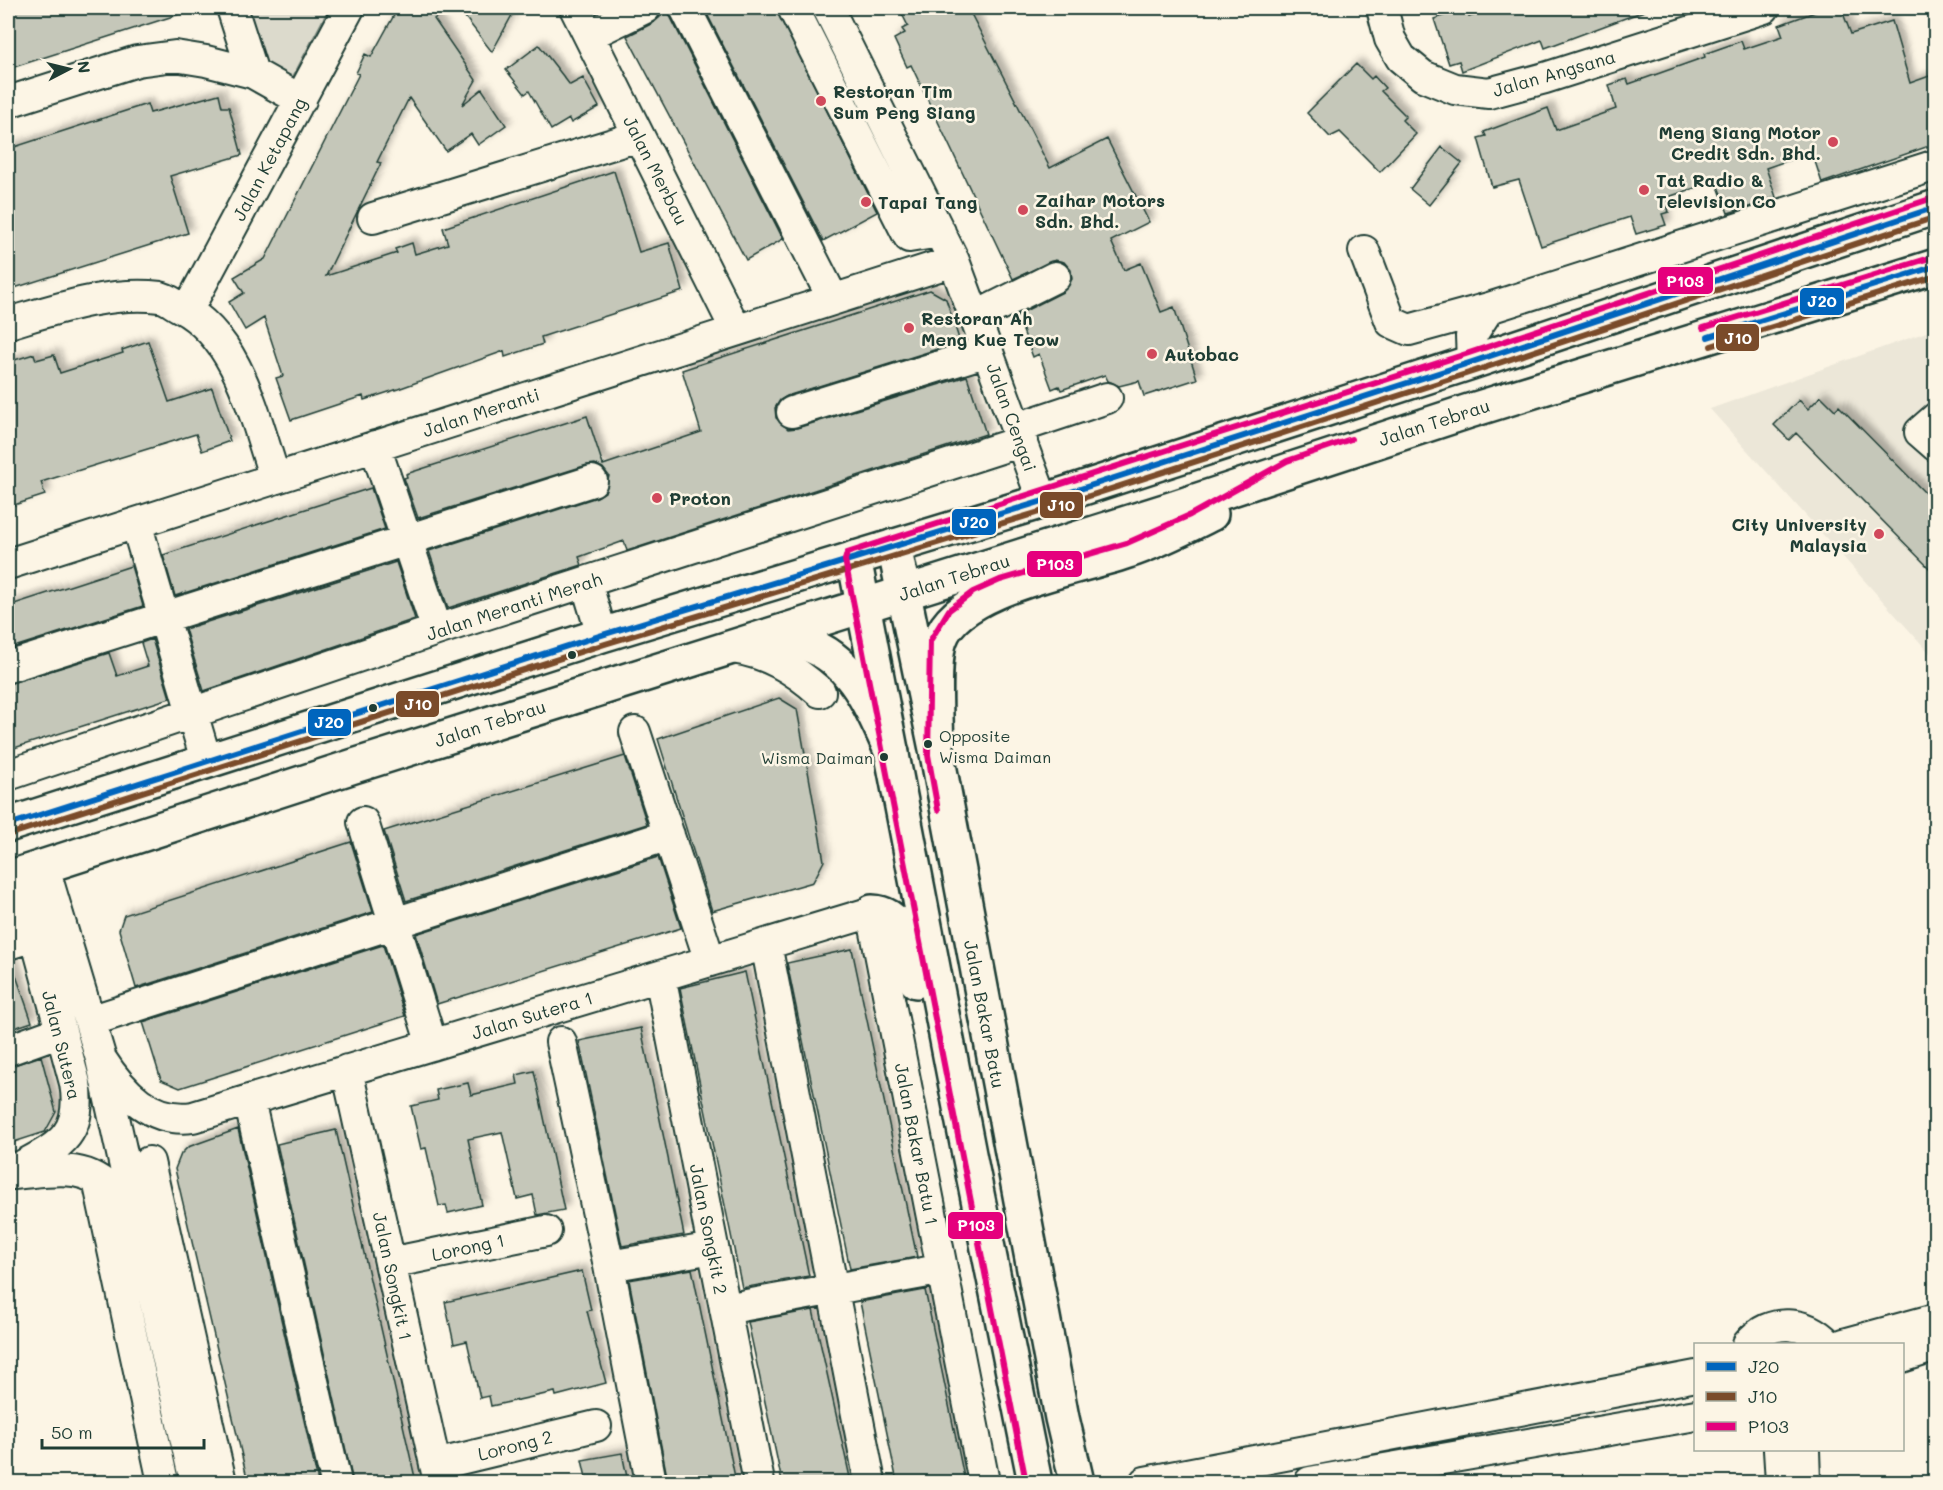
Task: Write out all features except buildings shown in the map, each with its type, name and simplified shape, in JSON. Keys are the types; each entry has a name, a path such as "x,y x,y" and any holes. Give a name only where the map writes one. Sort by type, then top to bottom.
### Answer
{"main road":[{"path":"8,825 602,635 1043,501 1472,362 1935,207"},
{"name":"Jalan Tebrau","path":"20,866 354,766 732,648 1935,266"},
{"path":"1723,332 1828,315 1935,287"},
{"path":"937,754 939,641 955,617 978,600 1003,588 1130,551 1183,527 1291,469"},
{"name":"Jalan Bakar Batu","path":"894,546 937,754 1062,1418 1077,1482"},
{"path":"854,558 944,1031 1035,1482"},
{"path":"767,636 813,646 825,652 843,668 868,704 892,753"},
{"path":"20,866 39,826 58,809"},
{"path":"872,912 882,913 893,919 902,932 925,1006 944,1031"},
{"path":"8,917 21,940"},
{"path":"969,1154 1003,1283 1046,1482"}],"street":[{"path":"232,8 253,73"},
{"name":"Jalan Ketapang","path":"187,310 349,8"},
{"name":"Jalan Merbau","path":"574,8 736,330"},
{"path":"589,35 645,8"},
{"path":"686,8 833,299"},
{"path":"793,8 909,237 940,232"},
{"name":"Jalan Cengai","path":"828,8 954,261 1043,501"},
{"name":"Jalan Angsana","path":"1382,8 1390,39 1401,58 1423,76 1455,88 1489,93 1545,78 1764,8"},
{"path":"8,102 137,61 175,56 206,60 253,73 301,100"},
{"path":"373,218 639,136"},
{"path":"1364,251 1391,321 1409,330 1489,308 1935,165"},
{"name":"Jalan Meranti","path":"8,564 954,261"},
{"path":"975,317 1055,277"},
{"path":"8,323 70,305 118,297 162,297 187,310 217,336 242,382 275,478"},
{"path":"1472,362 1471,336 1489,308"},
{"path":"792,412 988,351"},
{"name":"Jalan Meranti Merah","path":"8,774 1019,435 1107,398"},
{"path":"1935,418 1920,432 1935,446"},
{"path":"375,446 437,630"},
{"path":"8,667 592,481"},
{"path":"136,523 206,760"},
{"path":"586,582 602,635"},
{"path":"732,648 754,651 775,660 820,692"},
{"path":"635,732 710,961"},
{"path":"363,822 432,1045"},
{"path":"90,1021 669,835"},
{"name":"Jalan Sutera","path":"8,1174 60,1143 75,1125 77,1091 61,1031 21,940 20,866"},
{"name":"Jalan Sutera","path":"20,866 90,1021 101,1059 194,1478"},
{"name":"Jalan Sutera 1","path":"101,1059 114,1080 145,1107 162,1116 177,1119 193,1117 872,912"},
{"name":"Jalan Bakar Batu 1","path":"872,912 984,1482"},
{"path":"766,944 870,1482"},
{"name":"Jalan Songkit 2","path":"660,976 759,1482"},
{"path":"8,1050 61,1031"},
{"path":"561,1042 609,1266 651,1482"},
{"name":"Jalan Songkit 1","path":"347,1070 437,1474"},
{"path":"249,1100 336,1482"},
{"name":"Jalan Sutera 1","path":"136,1212 149,1162 166,1135 193,1117"},
{"path":"149,1162 222,1482"},
{"name":"Jalan Sutera","path":"8,1174 77,1171 90,1173 136,1212"},
{"path":"99,1180 163,1482 194,1478"},
{"name":"Lorong 1","path":"390,1263 546,1231"},
{"path":"609,1266 713,1248"},
{"path":"725,1309 928,1272"},
{"path":"1848,1343 1935,1319"},
{"path":"1749,1343 1769,1328 1786,1324 1804,1327 1820,1335 1827,1343"},
{"path":"1904,1357 1935,1346"},
{"path":"1145,1482 1694,1376"},
{"path":"1310,1482 1694,1415"},
{"name":"Lorong 2","path":"437,1474 596,1426"},
{"path":"1779,1451 1781,1482"},
{"path":"1804,1451 1805,1482"}],"shaded area":[{"path":"241,8 329,8 291,80 256,57"},
{"name":"City University Malaysia","path":"1935,329 1935,659 1710,409"}],"transit line":[{"name":"P103","path":"1026,1482 845,560 847,553 1469,353 1933,198"},
{"name":"J20","path":"8,825 602,635 1043,501 1472,362 1936,207"},
{"name":"J10","path":"11,834 605,644 1046,510 1475,371 1936,217"},
{"name":"P103","path":"1703,328 1933,257"},
{"name":"J20","path":"1708,337 1936,266"},
{"name":"J10","path":"1711,346 1936,276"},
{"name":"P103","path":"938,810 928,755 930,641 949,610 973,592 1000,580 1127,543 1190,515 1287,461 1351,439"}],"place":[{"name":"Restoran Tim Sum Peng Siang","path":"821,101"},
{"name":"Meng Siang Motor Credit Sdn. Bhd.","path":"1833,142"},
{"name":"Tat Radio & Television Co","path":"1644,190"},
{"name":"Tapai Tang","path":"866,202"},
{"name":"Zaihar Motors Sdn. Bhd.","path":"1023,210"},
{"name":"Restoran Ah Meng Kue Teow","path":"909,328"},
{"name":"Autobac","path":"1152,354"},
{"name":"Proton","path":"657,498"},
{"name":"City University Malaysia","path":"1879,534"},
{"name":"Opposite Wisma Daiman","path":"928,744"},
{"name":"Wisma Daiman","path":"884,757"}]}
